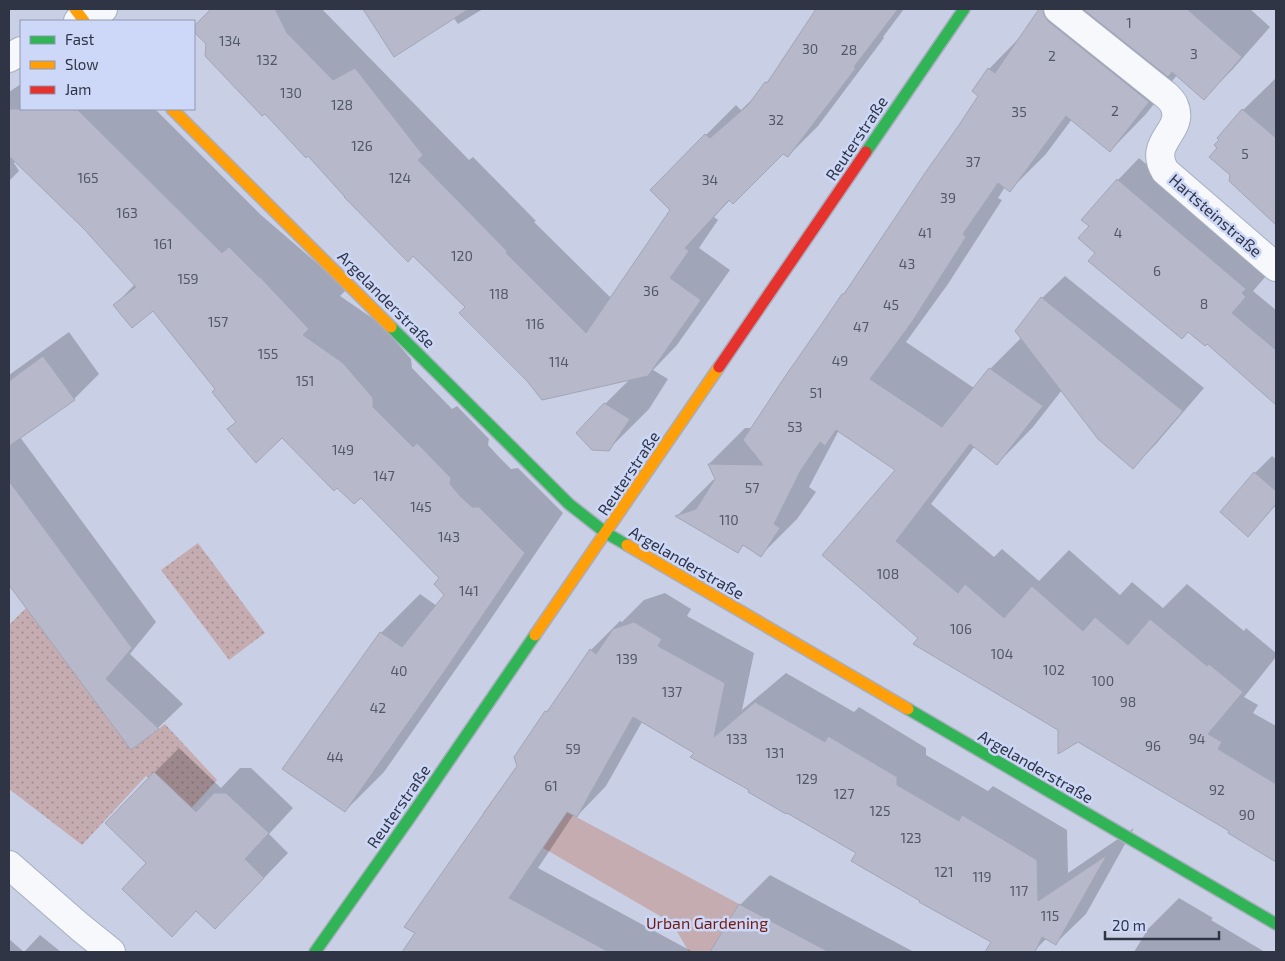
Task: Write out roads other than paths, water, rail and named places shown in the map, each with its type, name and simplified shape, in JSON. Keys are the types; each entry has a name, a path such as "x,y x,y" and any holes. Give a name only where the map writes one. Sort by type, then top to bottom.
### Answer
{"street":[{"name":"Reuterstraße","path":"314,952 411,816 964,9"},
{"name":"Hartsteinstraße","path":"1058,9 1167,96 1174,106 1176,116 1174,127 1163,142 1159,152 1160,162 1165,171 1276,267"},
{"path":"9,58 20,52"},
{"name":"Argelanderstraße","path":"173,110 569,504 606,533 1276,924"},
{"path":"9,865 111,952"}],"park label":[{"name":"Urban Gardening","path":"707,922"}]}
